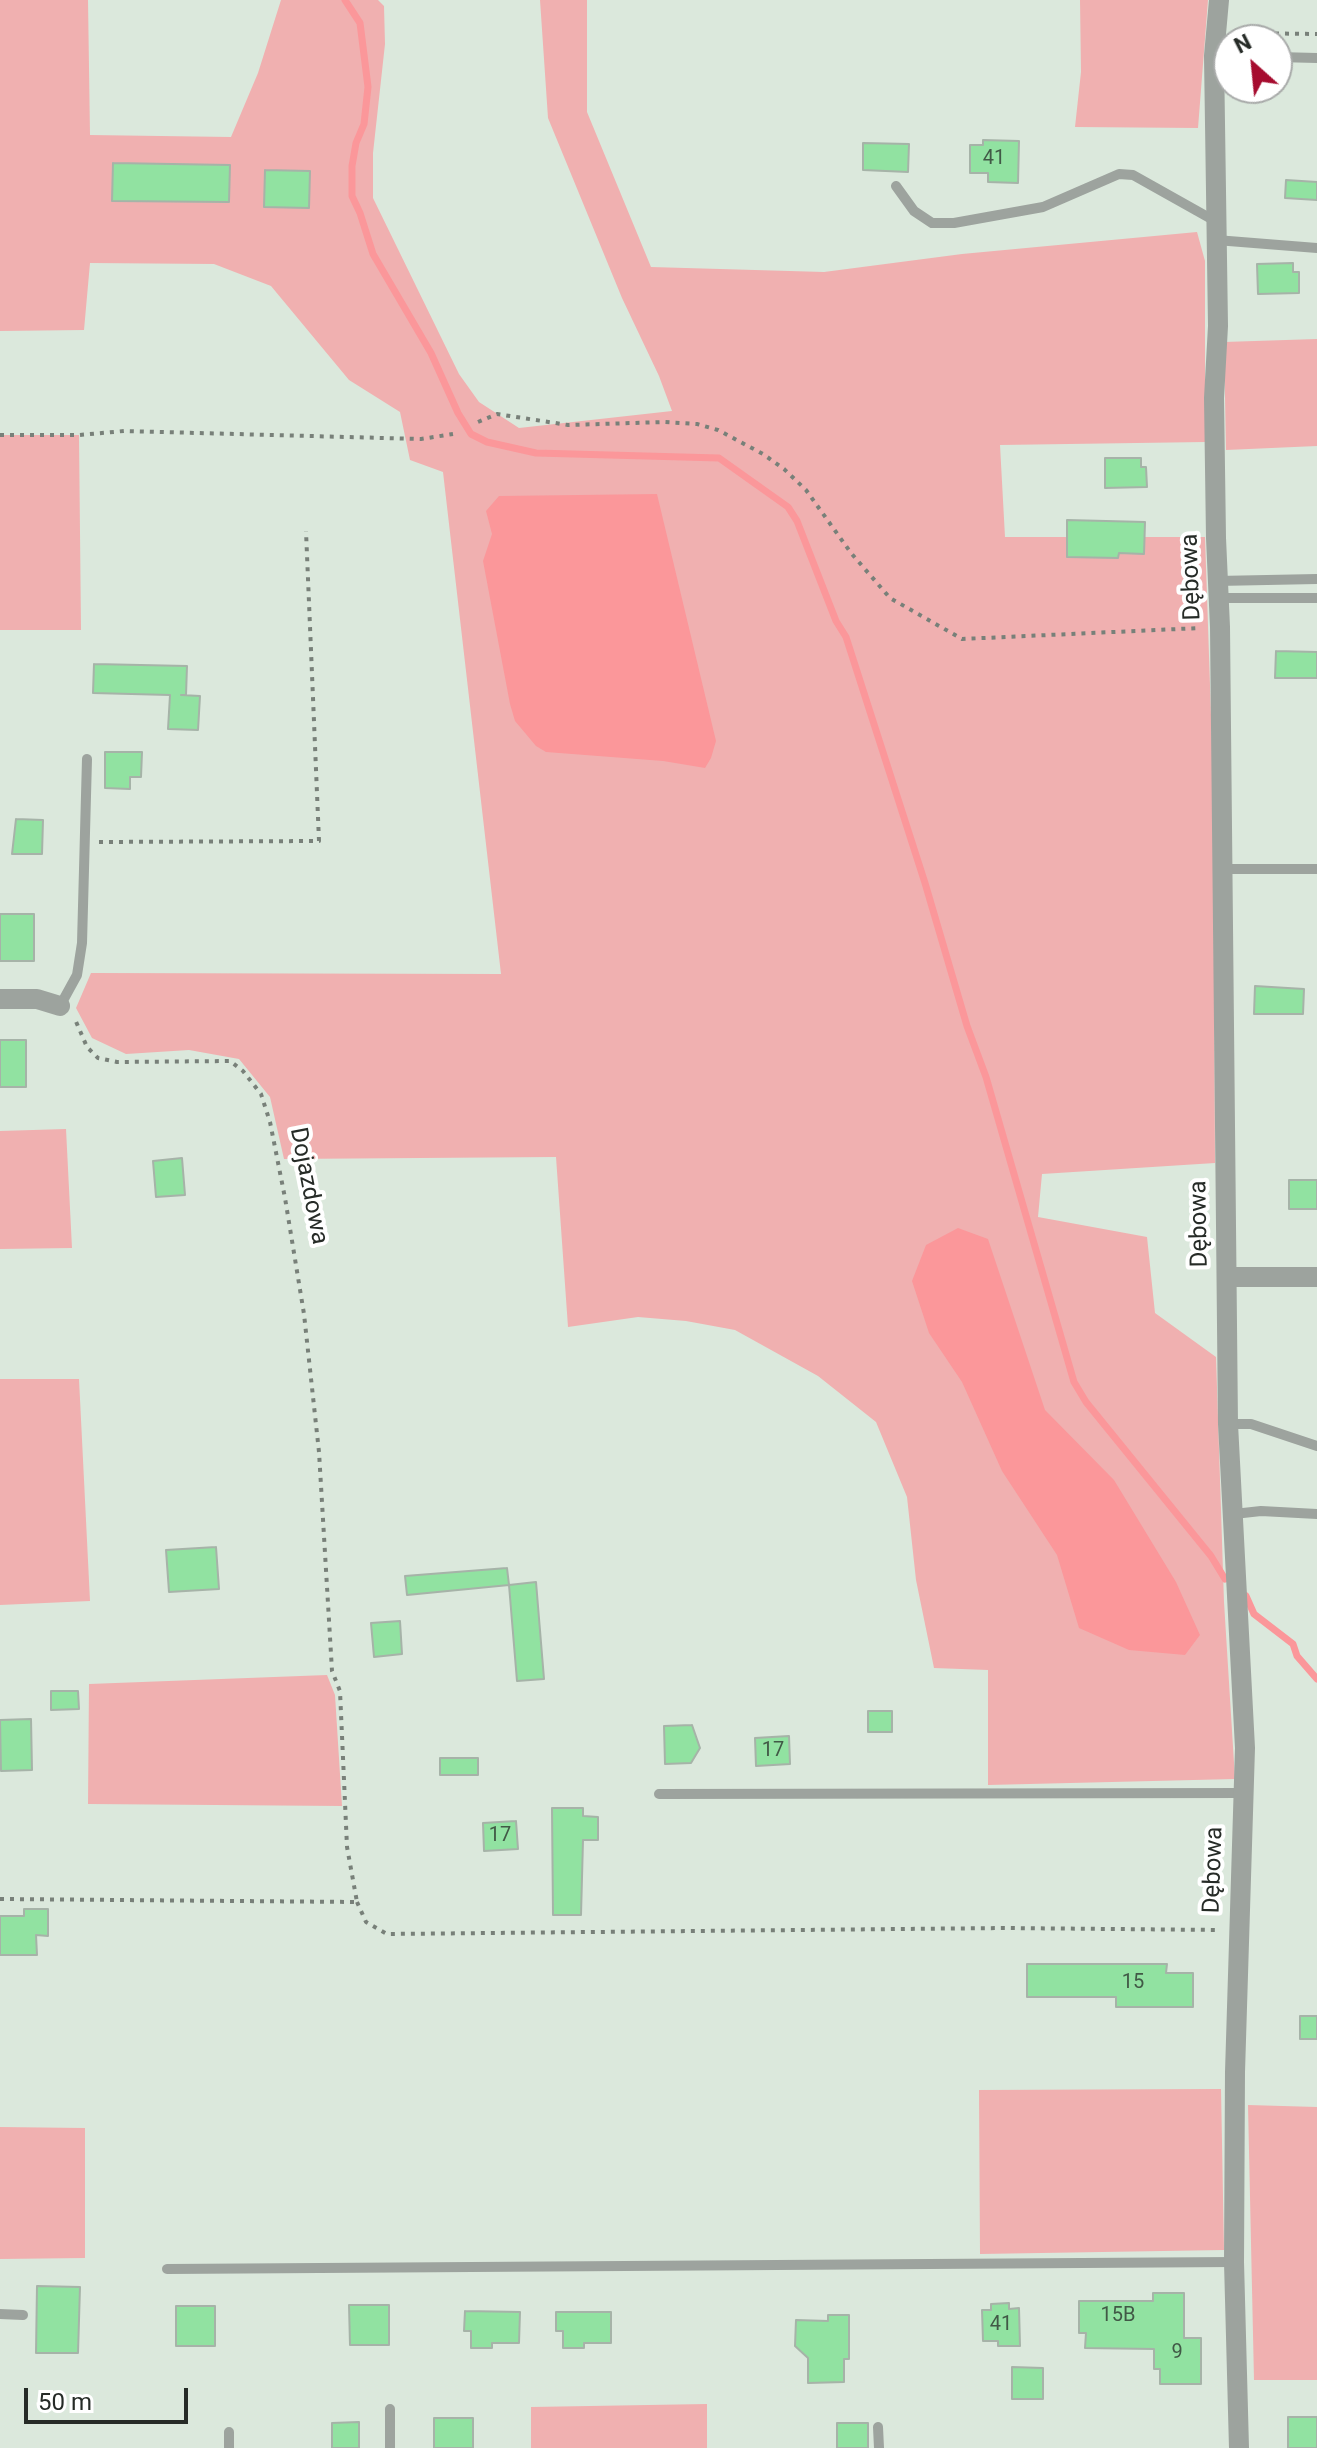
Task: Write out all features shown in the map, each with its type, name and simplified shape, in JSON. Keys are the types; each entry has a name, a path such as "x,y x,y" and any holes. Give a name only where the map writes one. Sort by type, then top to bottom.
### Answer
{"street":[{"name":"Dębowa","path":"1217,24 1219,0"},
{"name":"Dębowa","path":"1220,104 1216,230 1218,326 1214,398 1220,627 1228,1424 1245,1748 1238,1930 1234,2262 1239,2448"},
{"path":"0,999 37,999 60,1006"},
{"path":"1227,1277 1317,1277"}],"lane":[{"path":"1293,57 1317,58"},
{"path":"896,186 914,211 932,223 954,223 1043,207 1119,174 1133,175 1216,230 1317,248"},
{"path":"1217,589 1317,579"},
{"path":"1217,589 1317,598"},
{"path":"60,1006 77,975 82,943 87,759"},
{"path":"1223,869 1317,869"},
{"path":"1228,1424 1251,1424 1317,1446"},
{"path":"1234,1514 1261,1511 1317,1514"},
{"path":"659,1794 1244,1793"},
{"path":"167,2269 1234,2262"},
{"path":"0,2314 23,2315"},
{"path":"390,2409 390,2448"},
{"path":"878,2427 879,2448"},
{"path":"229,2432 229,2448"}],"path":[{"path":"1293,34 1317,34"},
{"path":"478,422 497,414 568,425 664,422 697,424 718,430 763,454 806,490 851,553 890,598 962,639 1220,627"},
{"path":"0,435 79,435 124,431 421,439 453,434"},
{"path":"85,842 319,841 306,531"},
{"name":"Dojazdowa","path":"60,1006 69,1010 75,1018 87,1047 98,1058 117,1062 230,1061 243,1071 261,1094 270,1122 285,1198 304,1314 329,1593 332,1671 340,1691 347,1847 357,1902"},
{"path":"0,1899 357,1902 366,1922 387,1934 1004,1928 1238,1930"}],"shaded area":[{"path":"0,0 88,0 90,135 231,137 258,73 281,0 378,0 384,6 385,44 373,153 373,198 459,374 479,402 519,428 672,411 548,118 540,0 587,0 587,112 651,267 824,272 962,254 1197,232 1205,261 1205,442 1000,445 1005,537 1205,537 1213,774 1215,1163 1042,1174 1038,1217 1147,1237 1155,1313 1216,1357 1224,1602 1235,1779 988,1785 988,1670 934,1668 916,1580 907,1497 876,1422 818,1376 735,1330 686,1321 638,1317 568,1327 556,1157 284,1159 270,1097 239,1059 189,1050 126,1054 92,1038 76,1008 91,973 501,974 443,472 410,460 400,412 349,380 271,286 214,264 90,263 84,330 0,331"},
{"path":"1080,0 1208,0 1198,128 1075,127 1081,72"},
{"path":"1317,339 1317,446 1226,450 1224,342"},
{"path":"0,435 79,435 81,630 0,630"},
{"path":"657,494 716,741 711,758 705,768 663,761 546,752 536,746 515,721 510,704 483,561 492,534 486,511 499,496"},
{"path":"66,1129 72,1248 0,1249 0,1131"},
{"path":"958,1228 988,1239 1045,1410 1114,1480 1176,1582 1200,1635 1185,1655 1129,1650 1079,1628 1057,1555 1002,1471 962,1382 929,1333 912,1281 926,1245"},
{"path":"0,1379 79,1379 90,1601 0,1605"},
{"path":"327,1675 335,1695 342,1806 88,1804 89,1684"},
{"path":"1221,2089 1224,2250 980,2254 979,2090"},
{"path":"1248,2105 1317,2107 1317,2380 1254,2380"},
{"path":"0,2127 85,2128 85,2258 0,2259"},
{"path":"707,2404 707,2448 531,2448 531,2407"}],"building":[{"path":"983,140 1019,141 1018,183 988,182 988,173 970,173 970,145 983,145"},
{"path":"863,143 909,144 908,172 863,170"},
{"path":"113,163 230,165 229,202 112,201"},
{"path":"265,170 310,171 309,208 264,207"},
{"path":"1286,180 1317,182 1317,200 1285,198"},
{"path":"1293,263 1293,272 1299,272 1299,293 1258,294 1257,264"},
{"path":"1105,458 1141,458 1141,467 1146,467 1147,487 1105,488"},
{"path":"1067,520 1145,522 1144,554 1119,553 1118,558 1067,557"},
{"path":"1276,651 1317,652 1317,678 1275,678"},
{"path":"94,664 187,666 186,695 181,695 200,696 198,730 168,729 170,695 93,693"},
{"path":"105,752 142,752 141,777 130,777 130,789 105,788"},
{"path":"16,819 43,820 42,854 12,854"},
{"path":"0,914 34,914 34,961 0,961"},
{"path":"1255,986 1304,989 1303,1014 1254,1014"},
{"path":"0,1040 26,1040 26,1087 0,1087"},
{"path":"182,1158 185,1195 156,1197 153,1161"},
{"path":"1289,1180 1317,1180 1317,1209 1289,1209"},
{"path":"216,1547 219,1589 169,1592 166,1550"},
{"path":"507,1568 509,1585 407,1595 405,1576"},
{"path":"536,1582 544,1679 517,1681 509,1585"},
{"path":"400,1621 402,1654 374,1657 371,1623"},
{"path":"51,1691 78,1691 79,1709 51,1710"},
{"path":"868,1711 892,1711 892,1732 868,1732"},
{"path":"31,1719 32,1770 1,1771 0,1720"},
{"path":"692,1725 700,1748 691,1763 665,1764 664,1726"},
{"path":"789,1736 790,1764 756,1766 755,1738"},
{"path":"440,1758 478,1758 478,1775 440,1775"},
{"path":"552,1808 583,1808 583,1816 598,1817 598,1840 583,1840 581,1915 553,1915"},
{"path":"516,1821 518,1849 484,1851 483,1823"},
{"path":"24,1909 48,1909 48,1936 36,1935 37,1955 0,1955 0,1916 24,1916"},
{"path":"1027,1964 1167,1964 1166,1973 1193,1973 1193,2007 1116,2007 1116,1997 1027,1997"},
{"path":"1300,2016 1317,2016 1317,2039 1300,2039"},
{"path":"37,2286 80,2287 78,2353 36,2353"},
{"path":"1153,2293 1184,2293 1184,2338 1201,2338 1201,2384 1160,2384 1160,2369 1154,2369 1154,2349 1085,2348 1086,2333 1079,2333 1079,2301 1153,2301"},
{"path":"1009,2303 1009,2309 1019,2308 1020,2346 998,2346 998,2341 983,2341 982,2310 991,2310 991,2304"},
{"path":"349,2305 389,2305 389,2345 350,2345"},
{"path":"176,2306 215,2306 215,2346 176,2346"},
{"path":"465,2311 520,2312 519,2343 492,2343 492,2348 471,2348 471,2331 464,2331"},
{"path":"556,2312 611,2312 611,2343 584,2343 584,2348 563,2348 563,2331 556,2331"},
{"path":"828,2315 849,2315 849,2359 844,2359 844,2382 808,2383 808,2358 795,2346 796,2320 828,2321"},
{"path":"1012,2367 1043,2368 1043,2399 1012,2399"},
{"path":"1288,2417 1317,2417 1317,2448 1288,2448"},
{"path":"434,2418 473,2418 473,2448 434,2448"},
{"path":"359,2422 359,2448 332,2448 332,2423"},
{"path":"837,2423 868,2423 868,2448 837,2448"}],"waterway":[{"path":"345,0 360,23 368,87 364,124 356,143 352,166 352,196 373,254 431,353 471,434 487,442 536,453 719,458 788,507 797,521 836,621 846,637 967,1026 986,1077 1074,1382 1086,1402 1211,1556 1225,1579"},
{"path":"1246,1596 1254,1614 1293,1644 1297,1656 1317,1679"}]}
